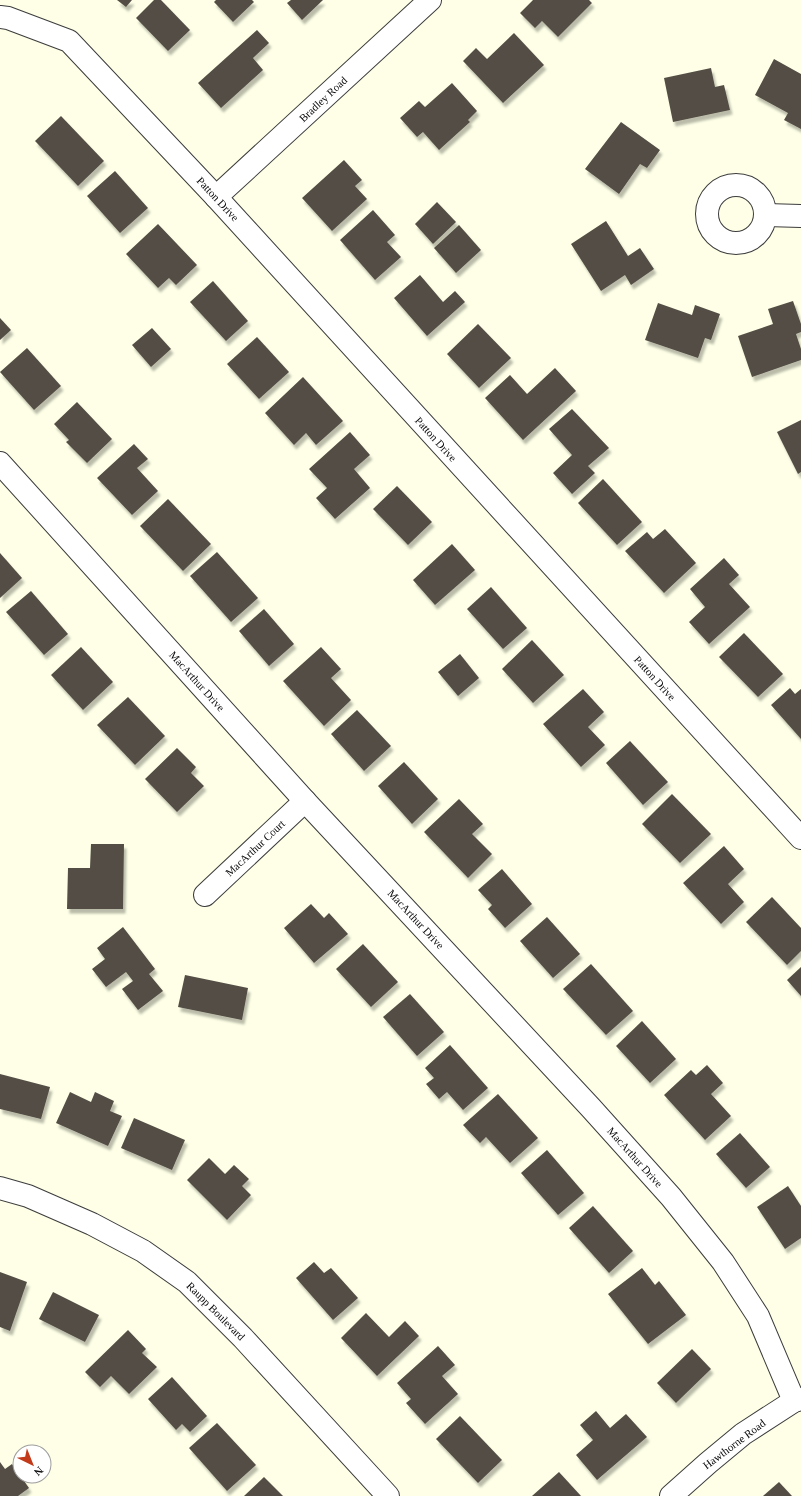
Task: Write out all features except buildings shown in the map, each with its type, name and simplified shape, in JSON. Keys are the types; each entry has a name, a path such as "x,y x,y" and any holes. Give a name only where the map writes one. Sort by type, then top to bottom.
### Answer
{"street":[{"name":"Bradley Road","path":"216,197 430,0"},
{"name":"Patton Drive","path":"0,17 8,18 69,41 216,197 801,838"},
{"path":"766,215 801,216"},
{"name":"MacArthur Drive","path":"0,463 305,801 591,1108 671,1197 723,1262 758,1316 798,1400"},
{"name":"MacArthur Court","path":"205,895 305,801"},
{"name":"Raupp Boulevard","path":"0,1188 28,1196 92,1224 143,1251 187,1282 243,1338 388,1496"},
{"name":"Hawthorne Road","path":"671,1496 743,1434 798,1400"}]}
